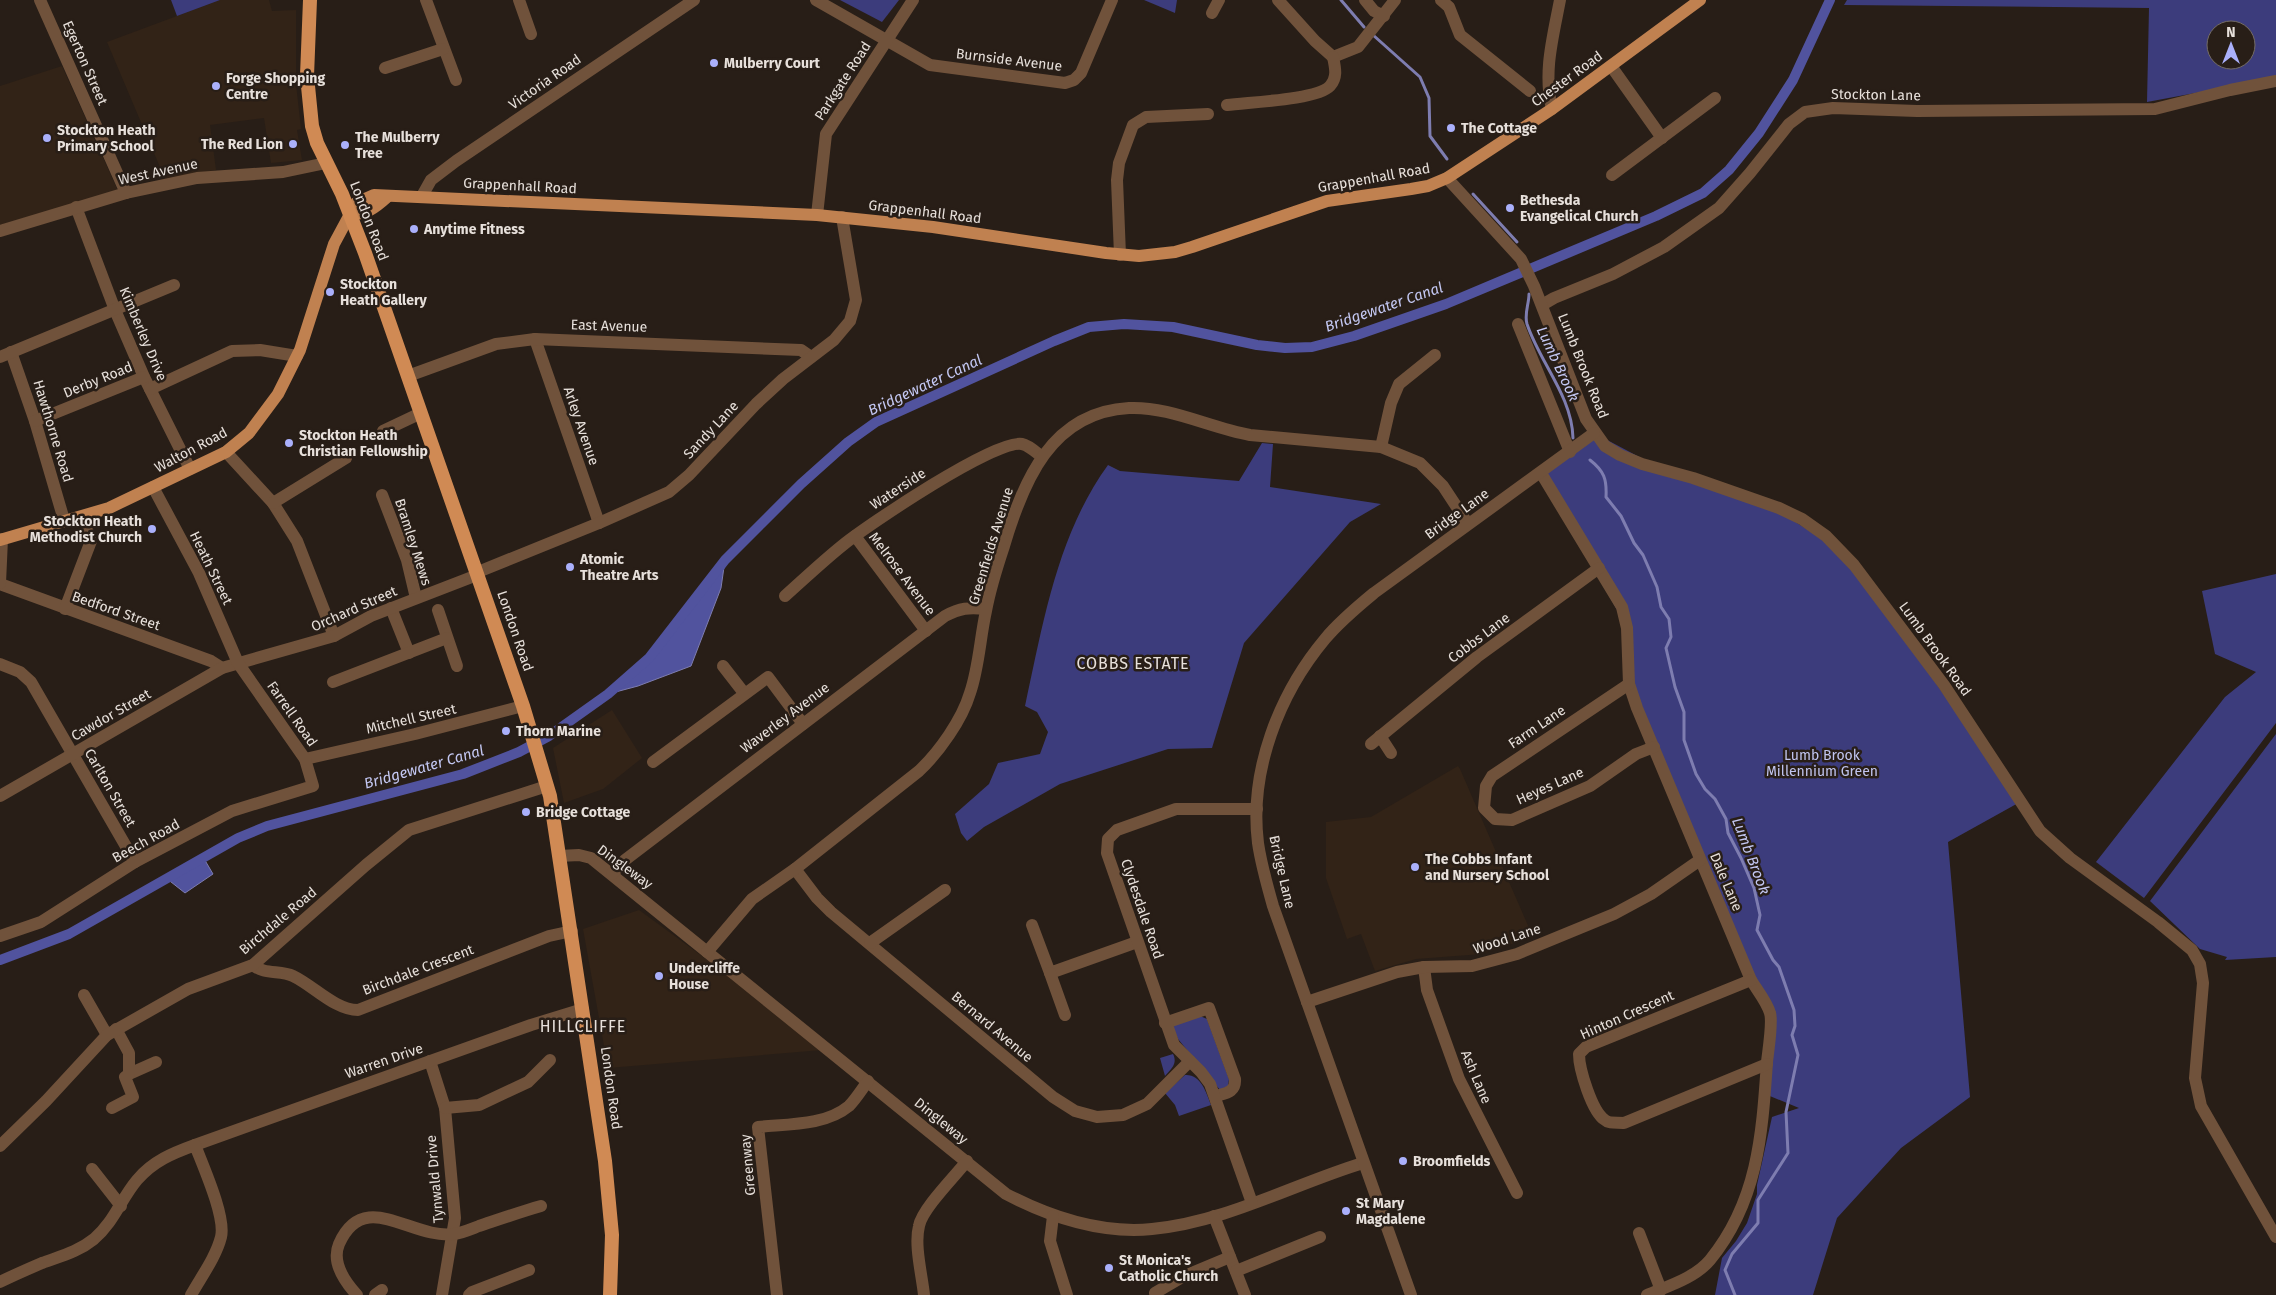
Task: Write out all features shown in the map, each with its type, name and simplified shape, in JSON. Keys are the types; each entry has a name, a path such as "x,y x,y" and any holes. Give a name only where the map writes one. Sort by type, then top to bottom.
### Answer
{"highway":[{"name":"London Road","path":"310,0 307,76 309,104 317,143 350,214 408,376 478,572 523,706 547,786 572,931 605,1161 612,1235 610,1295"}],"main road":[{"name":"Chester Road","path":"1447,178 1552,109 1700,0"},
{"name":"Grappenhall Road","path":"350,214 361,215 378,206 387,197 422,196 817,215 933,227 1120,255 1140,256 1175,252 1327,201 1428,186 1447,178"},
{"name":"Walton Road","path":"1,540 109,508 226,452 242,440 266,413 297,356 334,244 350,214"}],"street":[{"name":"Egerton Street","path":"40,0 126,193"},
{"path":"426,0 456,80"},
{"path":"519,0 531,34"},
{"name":"Victoria Road","path":"422,196 431,180 450,165 694,0"},
{"name":"Burnside Avenue","path":"816,0 860,23 887,41 930,65 1065,83 1074,80 1081,72 1112,0"},
{"name":"Parkgate Road","path":"817,215 826,134 913,0"},
{"path":"1212,13 1219,0"},
{"path":"1227,105 1316,95 1330,86 1335,77 1336,71 1333,57 1315,41 1278,0"},
{"path":"1365,0 1374,10 1384,16"},
{"path":"1333,57 1358,47 1395,0"},
{"path":"1441,0 1449,7 1460,35 1530,91"},
{"path":"1552,109 1547,86 1548,68 1560,0"},
{"path":"385,68 443,49"},
{"path":"1611,66 1662,138"},
{"name":"Stockton Lane","path":"1542,305 1554,298 1613,274 1664,247 1711,213 1721,205 1750,173 1789,124 1805,112 1833,108 1917,111 2156,109 2230,90 2276,81"},
{"path":"1612,176 1715,98"},
{"path":"1120,255 1116,201 1119,163 1133,126 1146,117 1208,114"},
{"name":"West Avenue","path":"0,231 126,193 197,178 283,172 326,163"},
{"name":"Lumb Brook Road","path":"1447,178 1517,253 1542,305 1586,419 1594,433 1605,446 1620,455 1761,501 1802,519 1826,536 1854,564 1944,685 2040,831 2070,858 2158,922 2192,950 2200,964 2203,983 2195,1078 2201,1106 2276,1237"},
{"name":"Kimberley Drive","path":"76,208 115,310 144,377 190,469"},
{"name":"Sandy Lane","path":"478,572 657,499 680,484 756,404 783,379 844,330 854,311 856,300 844,238 842,217"},
{"path":"5,355 174,285"},
{"path":"1518,324 1570,452"},
{"name":"East Avenue","path":"408,376 496,344 535,339 801,350 811,357"},
{"name":"Arley Avenue","path":"535,339 599,524"},
{"path":"150,389 232,352 260,350 297,356"},
{"name":"Hawthorne Road","path":"5,355 35,421 64,520"},
{"path":"1381,446 1391,403 1399,384 1435,355"},
{"name":"Derby Road","path":"35,421 144,377"},
{"name":"Greenfields Avenue","path":"707,952 752,899 795,869 919,771 937,754 970,693 986,610 1015,509 1041,456 1062,435 1081,421 1103,413 1128,408 1152,409 1229,431 1250,435 1381,446 1420,463 1443,486 1468,524"},
{"path":"383,431 421,413"},
{"name":"Bridge Lane","path":"1411,1295 1363,1163 1266,880 1258,843 1257,809 1263,763 1275,724 1289,693 1325,638 1374,592 1594,433"},
{"name":"Waterside","path":"785,596 855,536 903,502 961,468 1012,444 1023,444 1041,456"},
{"path":"226,452 274,503 297,541 334,636"},
{"path":"274,503 346,458"},
{"name":"Dale Lane","path":"1541,473 1622,607 1626,618 1628,684 1751,980 1771,1014 1761,1137 1745,1202 1710,1260 1691,1276 1647,1295"},
{"name":"Heath Street","path":"153,487 199,573 238,663"},
{"name":"Bramley Mews","path":"382,495 407,560 416,598"},
{"path":"65,609 91,541 87,530"},
{"name":"Melrose Avenue","path":"855,536 926,631"},
{"path":"0,583 1,540"},
{"name":"Cobbs Lane","path":"1391,753 1376,740 1477,657 1598,568"},
{"name":"Orchard Street","path":"238,663 334,636 361,621 472,577 478,572"},
{"name":"Bedford Street","path":"0,583 65,609 211,661 222,668"},
{"name":"Waverley Avenue","path":"612,874 625,860 945,616 958,609 969,607 986,610"},
{"path":"391,608 409,653"},
{"path":"438,610 457,666"},
{"path":"333,683 447,638"},
{"name":"Cawdor Street","path":"0,796 222,668 238,663"},
{"name":"Farrell Road","path":"238,663 305,759 313,786"},
{"name":"Carlton Street","path":"0,664 20,672 31,682 135,862"},
{"path":"723,666 744,693"},
{"path":"653,762 768,676 803,724"},
{"name":"Farm Lane","path":"1484,808 1486,786 1492,776 1628,684"},
{"name":"Mitchell Street","path":"305,759 523,706"},
{"name":"Heyes Lane","path":"1484,808 1495,819 1512,820 1590,786 1636,754 1654,747"},
{"name":"Beech Road","path":"0,936 41,922 135,862 232,812 313,786"},
{"name":"Birchdale Road","path":"0,1146 46,1102 111,1032 188,989 253,965 366,865 410,830 547,786"},
{"name":"Clydesdale Road","path":"1252,1203 1216,1096 1201,1072 1174,1045 1106,852 1108,839 1117,830 1176,809 1257,809"},
{"name":"Dingleway","path":"559,856 579,855 591,858 1006,1194 1053,1216 1101,1227 1152,1229 1189,1223 1252,1203 1363,1163"},
{"name":"Wood Lane","path":"1307,1002 1397,972 1424,967 1472,966 1539,946 1614,914 1651,894 1700,860"},
{"name":"Bernard Avenue","path":"795,869 817,898 831,912 1046,1091 1075,1111 1097,1117 1123,1114 1147,1104 1190,1060"},
{"path":"870,943 945,890"},
{"path":"1032,925 1065,1015"},
{"name":"Birchdale Crescent","path":"253,965 259,971 290,974 340,1006 350,1010 358,1010 549,936 572,931"},
{"path":"1050,973 1137,942"},
{"name":"Ash Lane","path":"1424,967 1427,990 1459,1079 1517,1193"},
{"name":"Hinton Crescent","path":"1751,980 1586,1048 1579,1054 1579,1068 1599,1116 1607,1122 1624,1123 1767,1064"},
{"path":"84,995 128,1053 129,1074"},
{"path":"1165,1023 1209,1008 1236,1086 1232,1091 1216,1096"},
{"name":"Warren Drive","path":"0,1282 43,1262 77,1250 105,1228 136,1181 147,1169 170,1154 531,1025 583,1009"},
{"path":"445,1108 479,1105 528,1082 550,1060"},
{"name":"Tynwald Drive","path":"430,1061 445,1108 455,1218 442,1295"},
{"path":"112,1108 132,1097 125,1077 156,1062"},
{"name":"Greenway","path":"777,1295 758,1127 806,1122 831,1117 849,1106 868,1081"},
{"path":"191,1295 218,1245 222,1232 219,1213 195,1145"},
{"path":"924,1295 918,1237 919,1225 923,1214 967,1161"},
{"path":"92,1169 121,1206"},
{"path":"357,1295 347,1284 338,1267 336,1251 351,1224 365,1217 384,1218 433,1232 453,1234 541,1206"},
{"path":"1053,1216 1050,1241 1067,1295"},
{"path":"1214,1216 1245,1295"},
{"path":"1639,1232 1661,1290"},
{"path":"1236,1271 1320,1237"},
{"path":"1155,1293 1182,1277 1230,1257"},
{"path":"470,1295 472,1292 529,1270"}],"shaded area":[{"path":"220,0 269,0 272,11 296,10 296,84 301,129 297,130 302,160 271,163 264,118 210,125 216,170 165,179 107,42"},
{"name":"Stockton Heath Primary School","path":"62,66 118,191 0,225 0,86"},
{"path":"725,560 721,588 691,666 638,686 608,694 649,658"},
{"path":"612,710 642,758 603,789 564,803 553,748"},
{"name":"The Cobbs Infant and Nursery School","path":"1458,766 1533,937 1482,954 1416,959 1375,971 1361,934 1347,939 1326,878 1326,822 1371,817"},
{"path":"203,857 213,874 185,893 166,878"},
{"path":"639,910 772,1007 822,1050 608,1068 583,929"}],"green space":[{"path":"171,0 220,0 177,16"},
{"path":"840,0 899,0 882,22"},
{"path":"1144,0 1177,0 1175,13"},
{"path":"1847,0 2276,0 2276,78 2147,102 2149,8 1844,5"},
{"name":"Lumb Brook Millennium Green","path":"1594,433 1660,468 1767,504 1843,552 2020,802 1948,842 1970,1097 1901,1148 1837,1218 1813,1295 1715,1295 1722,1258 1736,1241 1747,1223 1757,1194 1757,1185 1772,1117 1799,1108 1765,1094 1771,1014 1637,708 1627,628 1541,473"},
{"path":"1262,443 1273,444 1270,487 1381,504 1350,522 1244,643 1212,748 1168,749 1060,784 984,827 967,841 961,833 955,814 989,784 998,763 1040,754 1048,732 1037,712 1025,706 1038,644 1064,550 1091,492 1108,465 1120,471 1239,481"},
{"path":"2276,574 2276,723 2144,898 2096,862 2225,697 2256,672 2215,654 2202,591"},
{"path":"2276,734 2276,957 2225,960 2227,957 2200,949 2150,901"},
{"path":"1200,1016 1207,1019 1229,1079 1228,1086 1220,1090 1178,1039 1173,1029 1174,1025"},
{"path":"1173,1054 1174,1064 1165,1076 1160,1058"},
{"path":"1185,1075 1191,1075 1199,1081 1211,1105 1179,1116 1175,1105 1165,1093"}],"waterway":[{"name":"Lumb Brook","path":"1341,0 1364,27"},
{"name":"Bridgewater Canal","path":"0,960 69,934 238,838 267,826 463,774 519,752 549,736 608,694 649,658 725,560 801,484 848,442 876,422 1054,341 1089,327 1124,324 1173,327 1257,345 1285,348 1312,347 1354,336 1446,304 1656,216 1703,193 1729,170 1759,133 1793,80 1830,0"},
{"name":"Lumb Brook","path":"1373,35 1420,77 1429,98 1430,136 1447,159"},
{"path":"1473,194 1517,242"},
{"name":"Lumb Brook","path":"1529,294 1526,316 1527,324 1567,408 1573,438"},
{"name":"Lumb Brook","path":"1590,460 1599,468 1604,476 1606,497 1621,516 1634,543 1643,555 1657,587 1661,607 1669,619 1671,637 1666,648 1675,687 1684,712 1684,740 1696,774 1705,789 1715,799 1726,819 1728,833 1754,888 1760,915 1757,930 1773,960 1779,967 1794,1010 1795,1026 1792,1035 1798,1055 1786,1112 1788,1153 1758,1200 1758,1223 1732,1254 1725,1270 1735,1295"}],"place":[{"name":"Mulberry Court","path":"714,63"},
{"name":"Forge Shopping Centre","path":"216,86"},
{"name":"The Cottage","path":"1451,128"},
{"name":"Stockton Heath Primary School","path":"47,138"},
{"name":"The Red Lion","path":"293,144"},
{"name":"The Mulberry Tree","path":"345,145"},
{"name":"Bethesda Evangelical Church","path":"1510,208"},
{"name":"Anytime Fitness","path":"414,229"},
{"name":"Stockton Heath Gallery","path":"330,292"},
{"name":"Stockton Heath Christian Fellowship","path":"289,443"},
{"name":"Stockton Heath Methodist Church","path":"152,529"},
{"name":"Atomic Theatre Arts","path":"570,567"},
{"name":"Thorn Marine","path":"506,731"},
{"name":"Bridge Cottage","path":"526,812"},
{"name":"The Cobbs Infant and Nursery School","path":"1415,867"},
{"name":"Undercliffe House","path":"659,976"},
{"name":"Broomfields","path":"1403,1161"},
{"name":"St Mary Magdalene","path":"1346,1211"},
{"name":"St Monica's Catholic Church","path":"1109,1268"}],"district":[{"name":"COBBS ESTATE","path":"1133,663"},
{"name":"HILLCLIFFE","path":"583,1026"}]}
